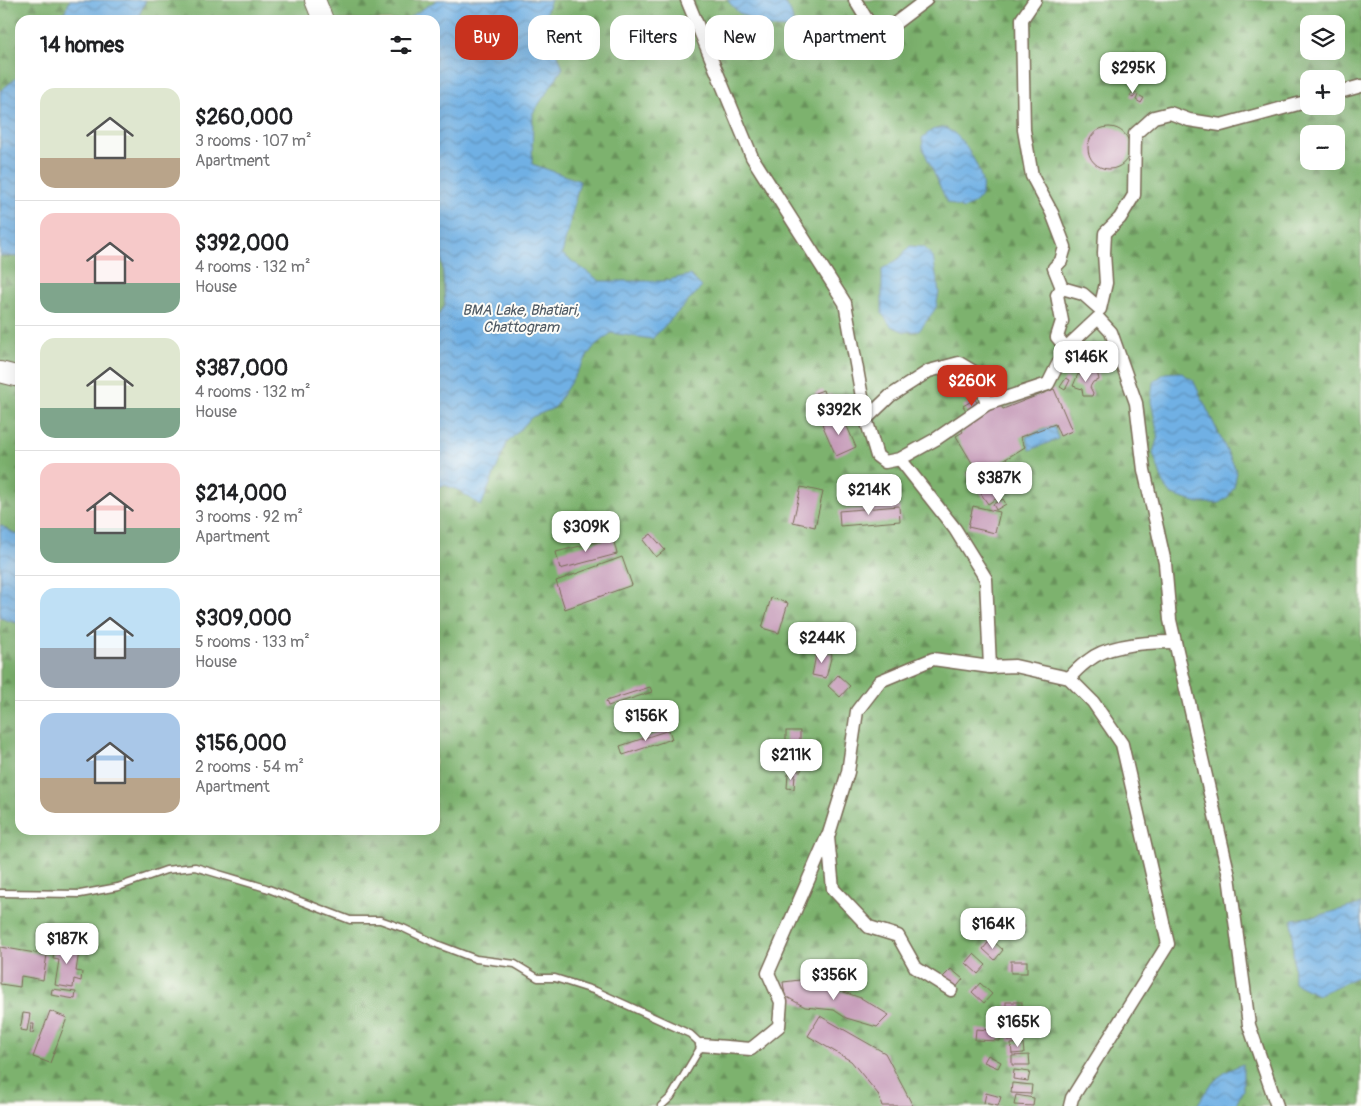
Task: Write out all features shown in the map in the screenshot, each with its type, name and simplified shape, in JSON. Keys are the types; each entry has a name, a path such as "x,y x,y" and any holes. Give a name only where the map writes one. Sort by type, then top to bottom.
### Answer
{"main road":[{"path":"315,0 321,15"},
{"path":"0,372 15,376"}],"street":[{"path":"687,0 752,157 845,303 866,419 877,456 885,462 900,460 936,440 987,404 1048,384 1066,348 1099,313 1106,283 1105,233 1120,218 1134,195 1135,134 1154,118 1170,114 1189,120 1221,125 1300,103"},
{"path":"855,0 872,28 885,31 926,0"},
{"path":"1035,0 1022,19 1024,130 1032,176 1052,213 1065,247 1061,261 1054,268 1062,288"},
{"path":"1345,90 1361,86"},
{"path":"1062,288 1083,294 1099,313 1111,332 1136,403 1144,470 1165,563 1170,620 1229,876 1249,1025 1277,1106"},
{"path":"1062,288 1057,295 1062,321 1057,337 1066,348"},
{"path":"866,419 890,396 929,371 959,363 979,375 987,404"},
{"path":"900,460 955,529 986,579 990,667"},
{"path":"1069,678 1090,658 1115,648 1144,642 1175,642"},
{"path":"702,1045 751,1049 779,1026 781,1002 768,973 828,837 848,772 857,711 880,681 933,659 990,667 1015,666 1069,678 1093,702 1122,744 1168,944 1072,1098 1070,1106"},
{"path":"828,837 833,889 869,927 898,936 916,968 952,990"}],"lane":[{"path":"0,893 80,894 118,887 166,870 194,867 266,888 350,920 380,920 476,959 516,964 538,978 554,978 596,991 690,1034 702,1045 671,1097 661,1106"}],"green space":[{"path":"0,0 1361,0 1361,1106 0,1106"}],"water":[{"path":"70,0 146,0 139,15 63,15"},
{"name":"BMA Lake, Bhatiari, Chattogram","path":"437,0 551,0 545,15 528,15 528,60 560,60 563,68 533,113 532,164 580,181 562,254 600,281 663,281 690,275 702,287 652,339 611,333 592,349 554,408 532,417 507,443 481,506 460,491 444,485 440,486 440,313 445,306 440,246 440,15 413,15"},
{"path":"727,0 782,0 787,5 791,15 784,15 784,28 774,27 774,15 743,15"},
{"path":"15,79 15,257 0,256 0,91"},
{"path":"944,127 954,133 965,145 975,162 982,180 980,197 974,204 963,209 947,202 923,149 922,138 932,130"},
{"path":"910,246 924,247 933,257 939,292 936,308 919,331 905,332 891,326 882,314 882,269 897,260"},
{"path":"1180,372 1193,380 1237,472 1234,487 1228,497 1219,503 1198,503 1172,495 1164,485 1153,453 1158,436 1151,401 1153,382 1165,373"},
{"path":"1054,426 1058,439 1030,450 1026,437"},
{"path":"0,525 15,533 15,622 0,618"},
{"path":"1361,904 1361,975 1318,995 1294,983 1292,919 1317,916"},
{"path":"1243,1064 1243,1090 1235,1106 1197,1106 1206,1091 1221,1075"}],"building":[{"path":"1133,91 1137,93 1133,98 1130,96"},
{"path":"1138,95 1144,98 1141,103 1136,100"},
{"path":"1109,127 1124,133 1130,148 1124,163 1109,169 1094,163 1088,148 1094,133"},
{"path":"1081,364 1087,368 1083,374 1077,371"},
{"path":"1089,371 1097,371 1099,380 1093,382 1090,387 1093,393 1092,396 1083,396 1082,389 1073,386 1078,374 1086,377"},
{"path":"1066,378 1070,380 1065,390 1060,387"},
{"path":"1054,389 1072,431 1060,436 1055,424 1020,437 1025,447 986,471 982,463 975,468 956,436 963,432 959,425 998,401 1003,409"},
{"path":"823,390 825,396 831,394 835,405 822,411 815,393"},
{"path":"975,399 980,408 969,415 963,406"},
{"path":"842,415 856,447 836,456 822,424"},
{"path":"983,467 987,475 971,482 967,473"},
{"path":"994,471 1007,491 988,504 975,485"},
{"path":"801,487 823,492 815,527 793,522"},
{"path":"1003,499 1006,504 996,510 993,504"},
{"path":"899,506 900,521 840,526 839,511"},
{"path":"973,506 1000,512 995,533 968,527"},
{"path":"651,534 665,550 656,557 643,540"},
{"path":"613,538 617,554 560,569 556,552"},
{"path":"622,557 632,585 565,609 556,581"},
{"path":"771,598 788,603 779,633 762,628"},
{"path":"822,627 828,644 818,647 812,630"},
{"path":"817,650 832,654 826,678 812,675"},
{"path":"838,675 850,686 840,697 828,686"},
{"path":"650,687 652,692 608,706 606,701"},
{"path":"669,730 672,739 623,755 620,746"},
{"path":"786,731 800,731 800,762 786,762"},
{"path":"788,766 802,767 801,771 788,770"},
{"path":"788,774 795,774 794,789 787,788"},
{"path":"1019,916 1025,927 1011,935 1005,925"},
{"path":"991,939 1003,950 995,960 983,949"},
{"path":"62,942 80,945 76,971 82,972 81,981 74,979 73,988 55,985 59,960 53,959 54,950 60,951"},
{"path":"0,947 47,955 43,980 21,976 20,987 0,984"},
{"path":"974,954 986,965 978,974 966,963"},
{"path":"1011,961 1027,961 1027,973 1011,973"},
{"path":"951,969 963,979 955,989 942,978"},
{"path":"800,980 822,982 861,998 889,1015 877,1027 846,1018 834,1010 805,1007 785,996 783,982"},
{"path":"980,983 992,994 984,1003 972,992"},
{"path":"52,989 76,992 75,999 51,995"},
{"path":"1006,1002 1022,1002 1022,1015 1006,1015"},
{"path":"50,1011 67,1018 50,1063 33,1057"},
{"path":"23,1013 30,1014 27,1031 20,1030"},
{"path":"820,1016 885,1053 913,1106 882,1106 878,1094 851,1061 808,1036"},
{"path":"31,1024 34,1024 33,1033 30,1033"},
{"path":"1023,1028 1024,1039 1009,1041 1008,1030"},
{"path":"976,1029 1001,1031 1000,1041 975,1040"},
{"path":"1023,1043 1024,1053 1012,1054 1011,1044"},
{"path":"988,1055 1001,1062 998,1068 984,1062"},
{"path":"1029,1055 1030,1065 1012,1065 1012,1056"},
{"path":"1014,1070 1030,1072 1028,1081 1013,1079"},
{"path":"1012,1083 1032,1085 1031,1094 1011,1093"},
{"path":"986,1093 1001,1097 998,1106 984,1103"},
{"path":"1016,1095 1034,1098 1033,1106 1014,1105"}]}
